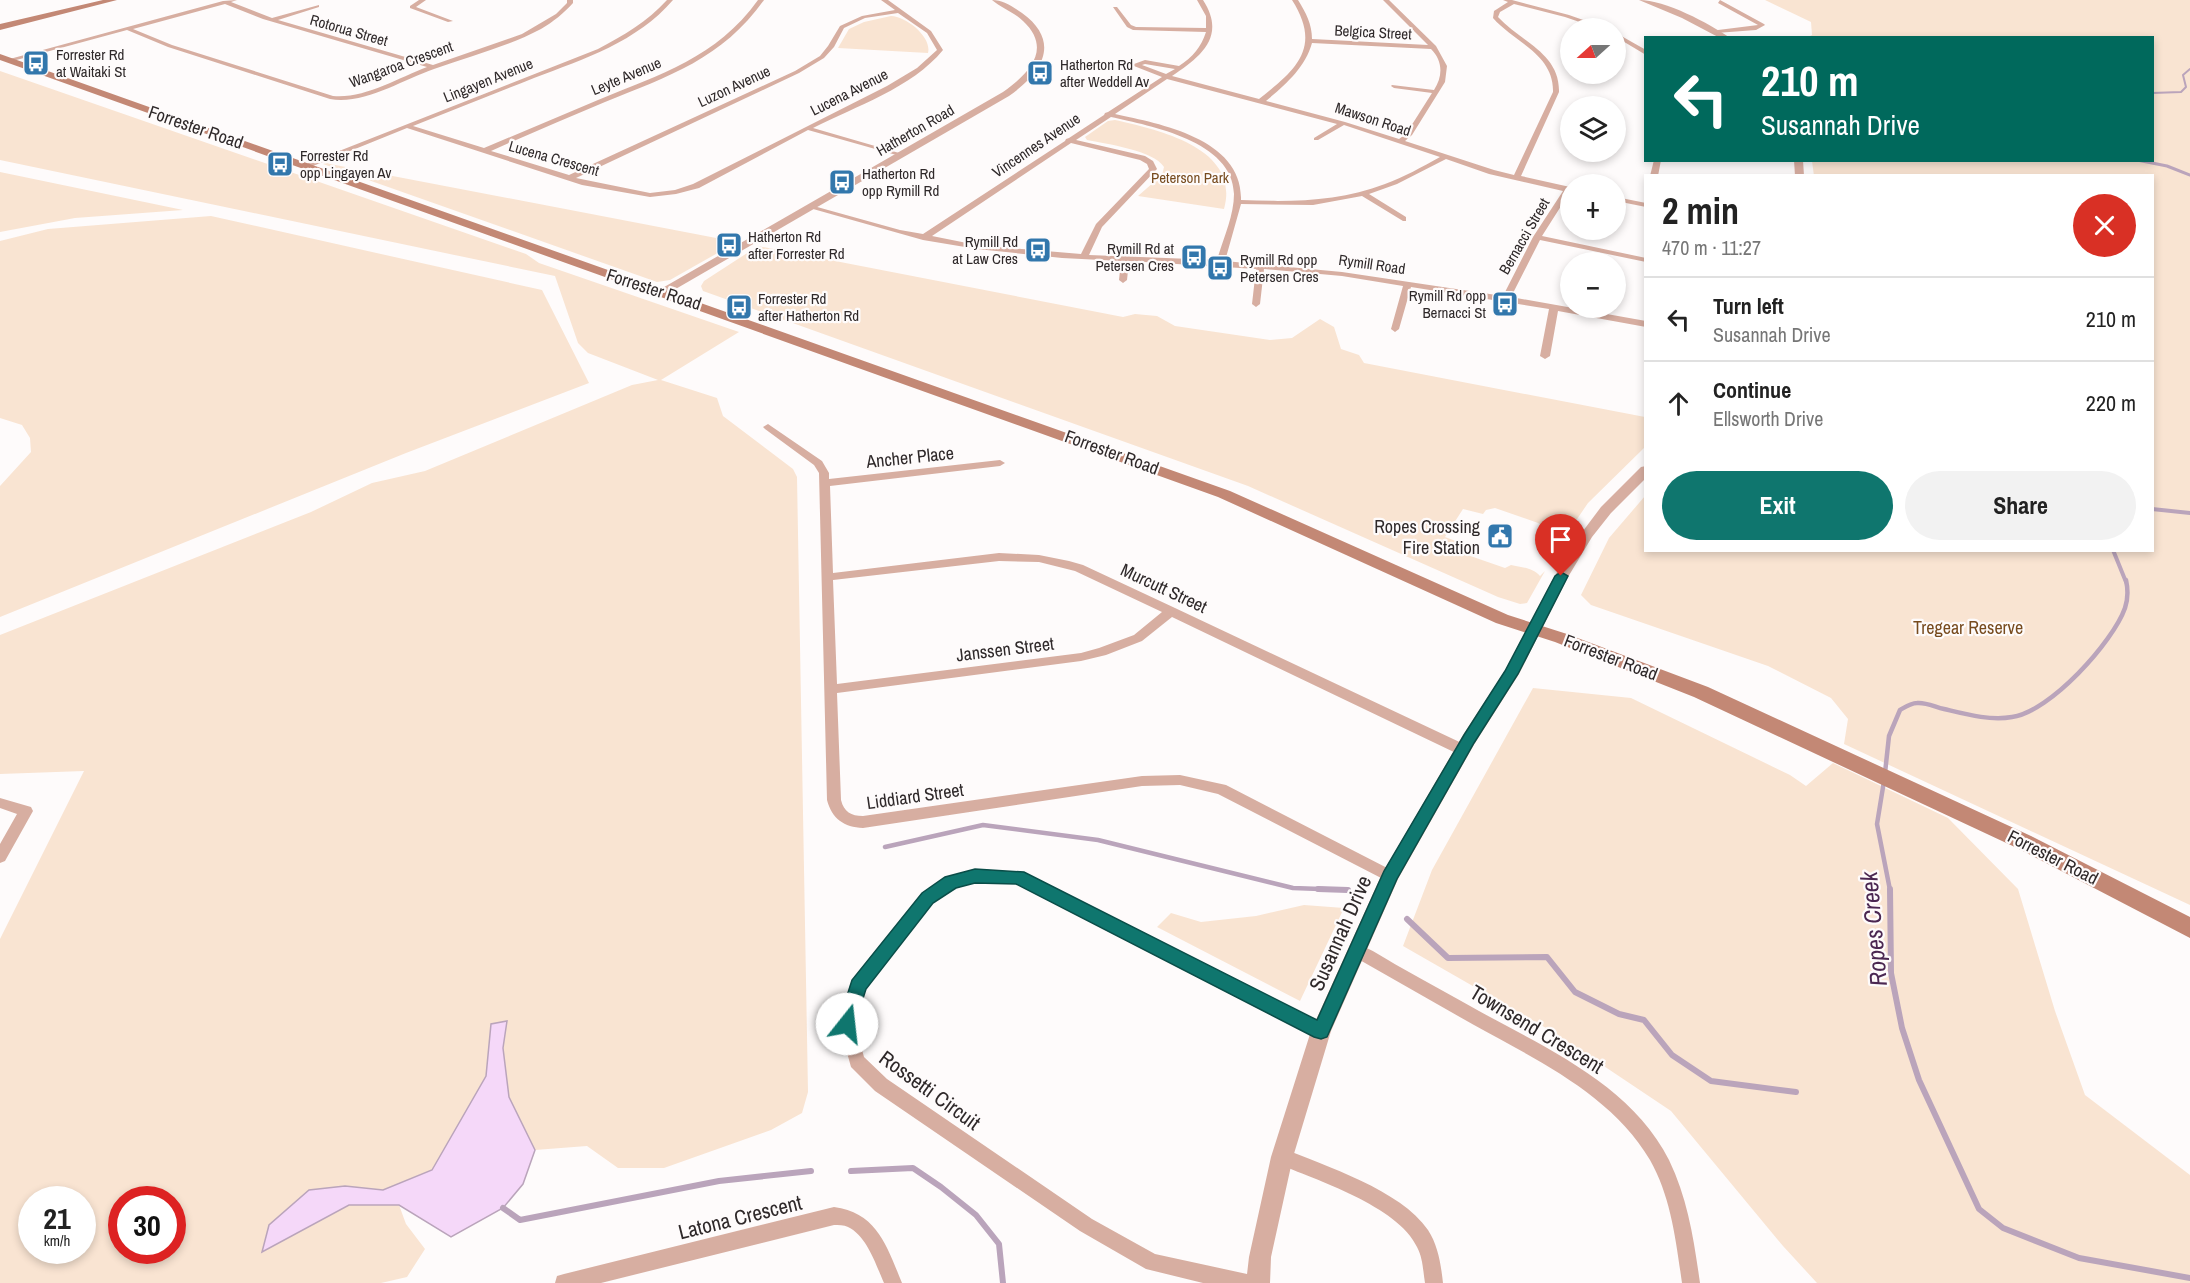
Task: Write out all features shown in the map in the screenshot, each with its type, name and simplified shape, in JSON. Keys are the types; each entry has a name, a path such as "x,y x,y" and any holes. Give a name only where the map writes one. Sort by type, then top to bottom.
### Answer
{"main road":[{"path":"0,27 113,0"},
{"name":"Forrester Road","path":"4,58 1224,494 1502,619 1701,692 1940,802 2190,927"}],"street":[{"path":"4,58 234,0"},
{"path":"423,0 412,7 450,21"},
{"name":"Wangaroa Crescent","path":"127,28 170,46 334,99 355,96 537,28 563,12 570,0"},
{"name":"Lingayen Avenue","path":"305,166 600,50 630,34 653,18 670,0"},
{"name":"Leyte Avenue","path":"484,151 687,64 737,30 751,16 761,0"},
{"name":"Lucena Avenue","path":"696,186 890,86 927,64 940,50 929,32 884,0"},
{"name":"Hatherton Road","path":"663,292 1015,88 1032,72 1042,50 1037,33 1026,20 995,0"},
{"path":"1115,8 1129,26 1135,29 1210,30 1208,12 1200,0"},
{"path":"1260,102 1295,71 1305,56 1310,41 1307,20 1295,0"},
{"path":"1386,0 1434,47 1441,58 1444,71 1442,82 1436,92 1409,135 1401,141"},
{"path":"1505,0 1573,18"},
{"path":"1642,0 1685,16 1724,36"},
{"path":"1712,0 1721,1 1762,25 1756,28 1718,32"},
{"name":"Rotorua Street","path":"225,2 272,20 433,67"},
{"path":"1513,2 1497,11 1495,14 1497,19 1548,63 1557,83 1551,102 1516,178"},
{"path":"272,20 316,6"},
{"name":"Luzon Avenue","path":"569,178 796,72 822,57 831,47 842,27 853,22 899,11"},
{"name":"Vincennes Avenue","path":"923,238 1107,114 1182,68 1201,51 1210,30"},
{"name":"Belgica Street","path":"1310,41 1434,47"},
{"path":"1626,41 1644,52"},
{"path":"1167,77 1136,65 1145,62 1182,68"},
{"name":"Mawson Road","path":"1167,77 1343,123 1445,158 1516,178 1560,187"},
{"path":"1394,86 1436,92"},
{"path":"1107,114 1171,130 1210,149 1223,160 1235,177 1238,193 1220,263"},
{"path":"1316,139 1343,123"},
{"name":"Lucena Crescent","path":"407,126 569,178 650,195 676,192 696,186"},
{"path":"807,128 902,155"},
{"path":"1068,140 1142,158 1150,163 1153,169 1099,226 1083,258"},
{"path":"1237,202 1311,203 1363,194 1395,183 1445,158"},
{"path":"1363,194 1403,219"},
{"path":"1626,201 1644,205"},
{"name":"Bernacci Street","path":"1506,298 1537,237 1560,202"},
{"name":"Rymill Road","path":"810,207 923,238 1014,252 1083,258 1220,263 1342,273 1506,298 1644,324"},
{"path":"1537,237 1643,260"},
{"path":"1123,280 1125,259"},
{"path":"1256,304 1260,266"},
{"path":"1395,329 1408,283"},
{"path":"1545,356 1554,307"},
{"name":"Liddiard Street","path":"768,427 821,466 824,483 828,577 834,800 839,814 848,820 863,822 1142,781 1180,780 1206,784 1235,794 1390,876"},
{"name":"Ancher Place","path":"824,483 1000,463"},
{"name":"Susannah Drive","path":"1258,1283 1260,1257 1282,1157 1321,1031 1390,876 1463,750 1511,674 1561,576 1593,526 1644,472"},
{"name":"Murcutt Street","path":"828,577 999,557 1038,558 1079,568 1463,750"},
{"name":"Janssen Street","path":"831,689 1081,657 1138,638 1171,611"},
{"path":"0,803 26,811 0,857"},
{"name":"Rossetti Circuit","path":"1247,1283 1152,1263 1086,1225 881,1085 857,1061 847,1024 858,985 927,898 951,882 975,876 1018,877 1321,1031"},
{"name":"Townsend Crescent","path":"1356,950 1576,1074 1632,1120 1655,1153 1671,1185 1684,1237 1691,1283"},
{"path":"1282,1157 1339,1180 1407,1220 1419,1232 1425,1244 1430,1256 1434,1283"},
{"name":"Latona Crescent","path":"564,1283 834,1216 851,1218 862,1227 879,1252 893,1283"}],"green space":[{"name":"Tregear Reserve","path":"1765,0 2190,0 2190,905 1844,744 1848,719 1831,698 1768,666 1591,605 1581,595 1609,538 1644,497 1644,552 2154,552 2154,174 1814,174 1812,162 2154,162 2154,36 1810,36 1812,35 1811,22"},
{"path":"891,16 904,20 917,29 926,41 928,53 838,48 849,29 864,22"},
{"path":"0,71 526,254 539,263 739,332 661,380 717,398 723,416 793,469 797,477 808,1092 802,1113 771,1130 664,1168 618,1168 587,1146 535,1150 509,1097 503,1048 506,1021 491,1024 486,1076 432,1170 383,1190 345,1186 262,1252 349,1205 399,1205 406,1224 425,1249 407,1277 381,1283 0,1283 0,939 84,771 0,774 0,635 311,512 372,483 425,471 632,385 658,380 588,353 578,343 555,276 0,160"},
{"name":"Peterson Park","path":"1115,120 1173,136 1209,157 1220,171 1226,188 1224,209 1138,196 1162,175 1164,167 1150,156 1140,152 1087,140 1085,137 1108,121"},
{"path":"323,164 737,242 670,280 657,282"},
{"path":"0,172 183,210 75,218 0,232"},
{"path":"211,216 542,290 589,383 406,453 0,617 0,486 31,452 30,438 22,425 0,418 0,241 48,229"},
{"path":"758,246 1123,317 1135,314 1157,316 1175,326 1270,340 1292,338 1320,319 1334,327 1341,349 1359,355 1364,363 1644,417 1644,448 1588,503 1558,547 1556,546 1560,538 1546,534 1543,526 1538,523 1495,508 1486,510 1483,514 1463,509 1445,537 1461,543 1456,551 1505,568 1511,565 1527,568 1540,576 1545,571 1527,603 1520,604 1498,597 1248,486 703,291 701,286 704,281"},
{"path":"1533,688 1631,698 1790,775 1806,786 1833,763 1948,818 2018,889 2055,1011 2085,1095 2190,1175 2190,1283 1817,1283 1783,1246 1671,1111 1553,1032 1403,946 1432,870"},
{"path":"1304,905 1344,908 1300,1001 1157,927 1171,913 1201,922 1256,916"}],"shaded area":[{"path":"507,1021 503,1048 509,1097 535,1150 523,1184 503,1208 451,1237 399,1205 349,1205 262,1252 269,1225 309,1190 345,1186 383,1190 432,1170 486,1076 491,1024"}],"waterway":[{"name":"Ropes Creek","path":"2154,93 2181,92 2186,87 2183,75 2190,69"},
{"name":"Ropes Creek","path":"2147,162 2167,166 2190,175"},
{"name":"Ropes Creek","path":"2154,509 2190,513"},
{"name":"Ropes Creek","path":"2114,552 2126,582"},
{"name":"Ropes Creek","path":"1885,773 1889,736 1900,710 1908,705 1924,703 1969,715 2004,718 2027,712 2044,703 2078,673 2108,639 2125,608 2126,580"},
{"name":"Ropes Creek","path":"1884,781 1877,824 1890,890"},
{"path":"885,847 983,825 1098,840 1293,888 1348,890 1318,889"},
{"name":"Ropes Creek","path":"1890,889 1891,973 1902,1028 1919,1080 1979,1209 2003,1228 2079,1258 2190,1278"},
{"path":"1407,919 1448,958 1547,957 1575,992 1619,1014 1644,1020 1672,1055 1711,1081 1796,1092"},
{"path":"851,1171 913,1168 941,1187 976,1215 999,1244 1003,1283"},
{"path":"503,1208 520,1220 719,1181 811,1171"}],"place":[{"name":"Forrester Rd at Waitaki St","path":"36,63"},
{"name":"Hatherton Rd after Weddell Av","path":"1040,73"},
{"name":"Forrester Rd opp Lingayen Av","path":"280,164"},
{"name":"Hatherton Rd opp Rymill Rd","path":"842,182"},
{"name":"Hatherton Rd after Forrester Rd","path":"729,245"},
{"name":"Rymill Rd at Law Cres","path":"1038,250"},
{"name":"Rymill Rd at Petersen Cres","path":"1194,257"},
{"name":"Rymill Rd opp Petersen Cres","path":"1220,268"},
{"name":"Rymill Rd opp Bernacci St","path":"1505,304"},
{"name":"Forrester Rd after Hatherton Rd","path":"739,307"},
{"name":"Ropes Crossing Fire Station","path":"1500,536"}],"route":[{"path":"847,1024 858,985 927,898 951,882 975,876 1018,877 1321,1031 1390,876 1469,739 1511,674 1561,576"}]}
